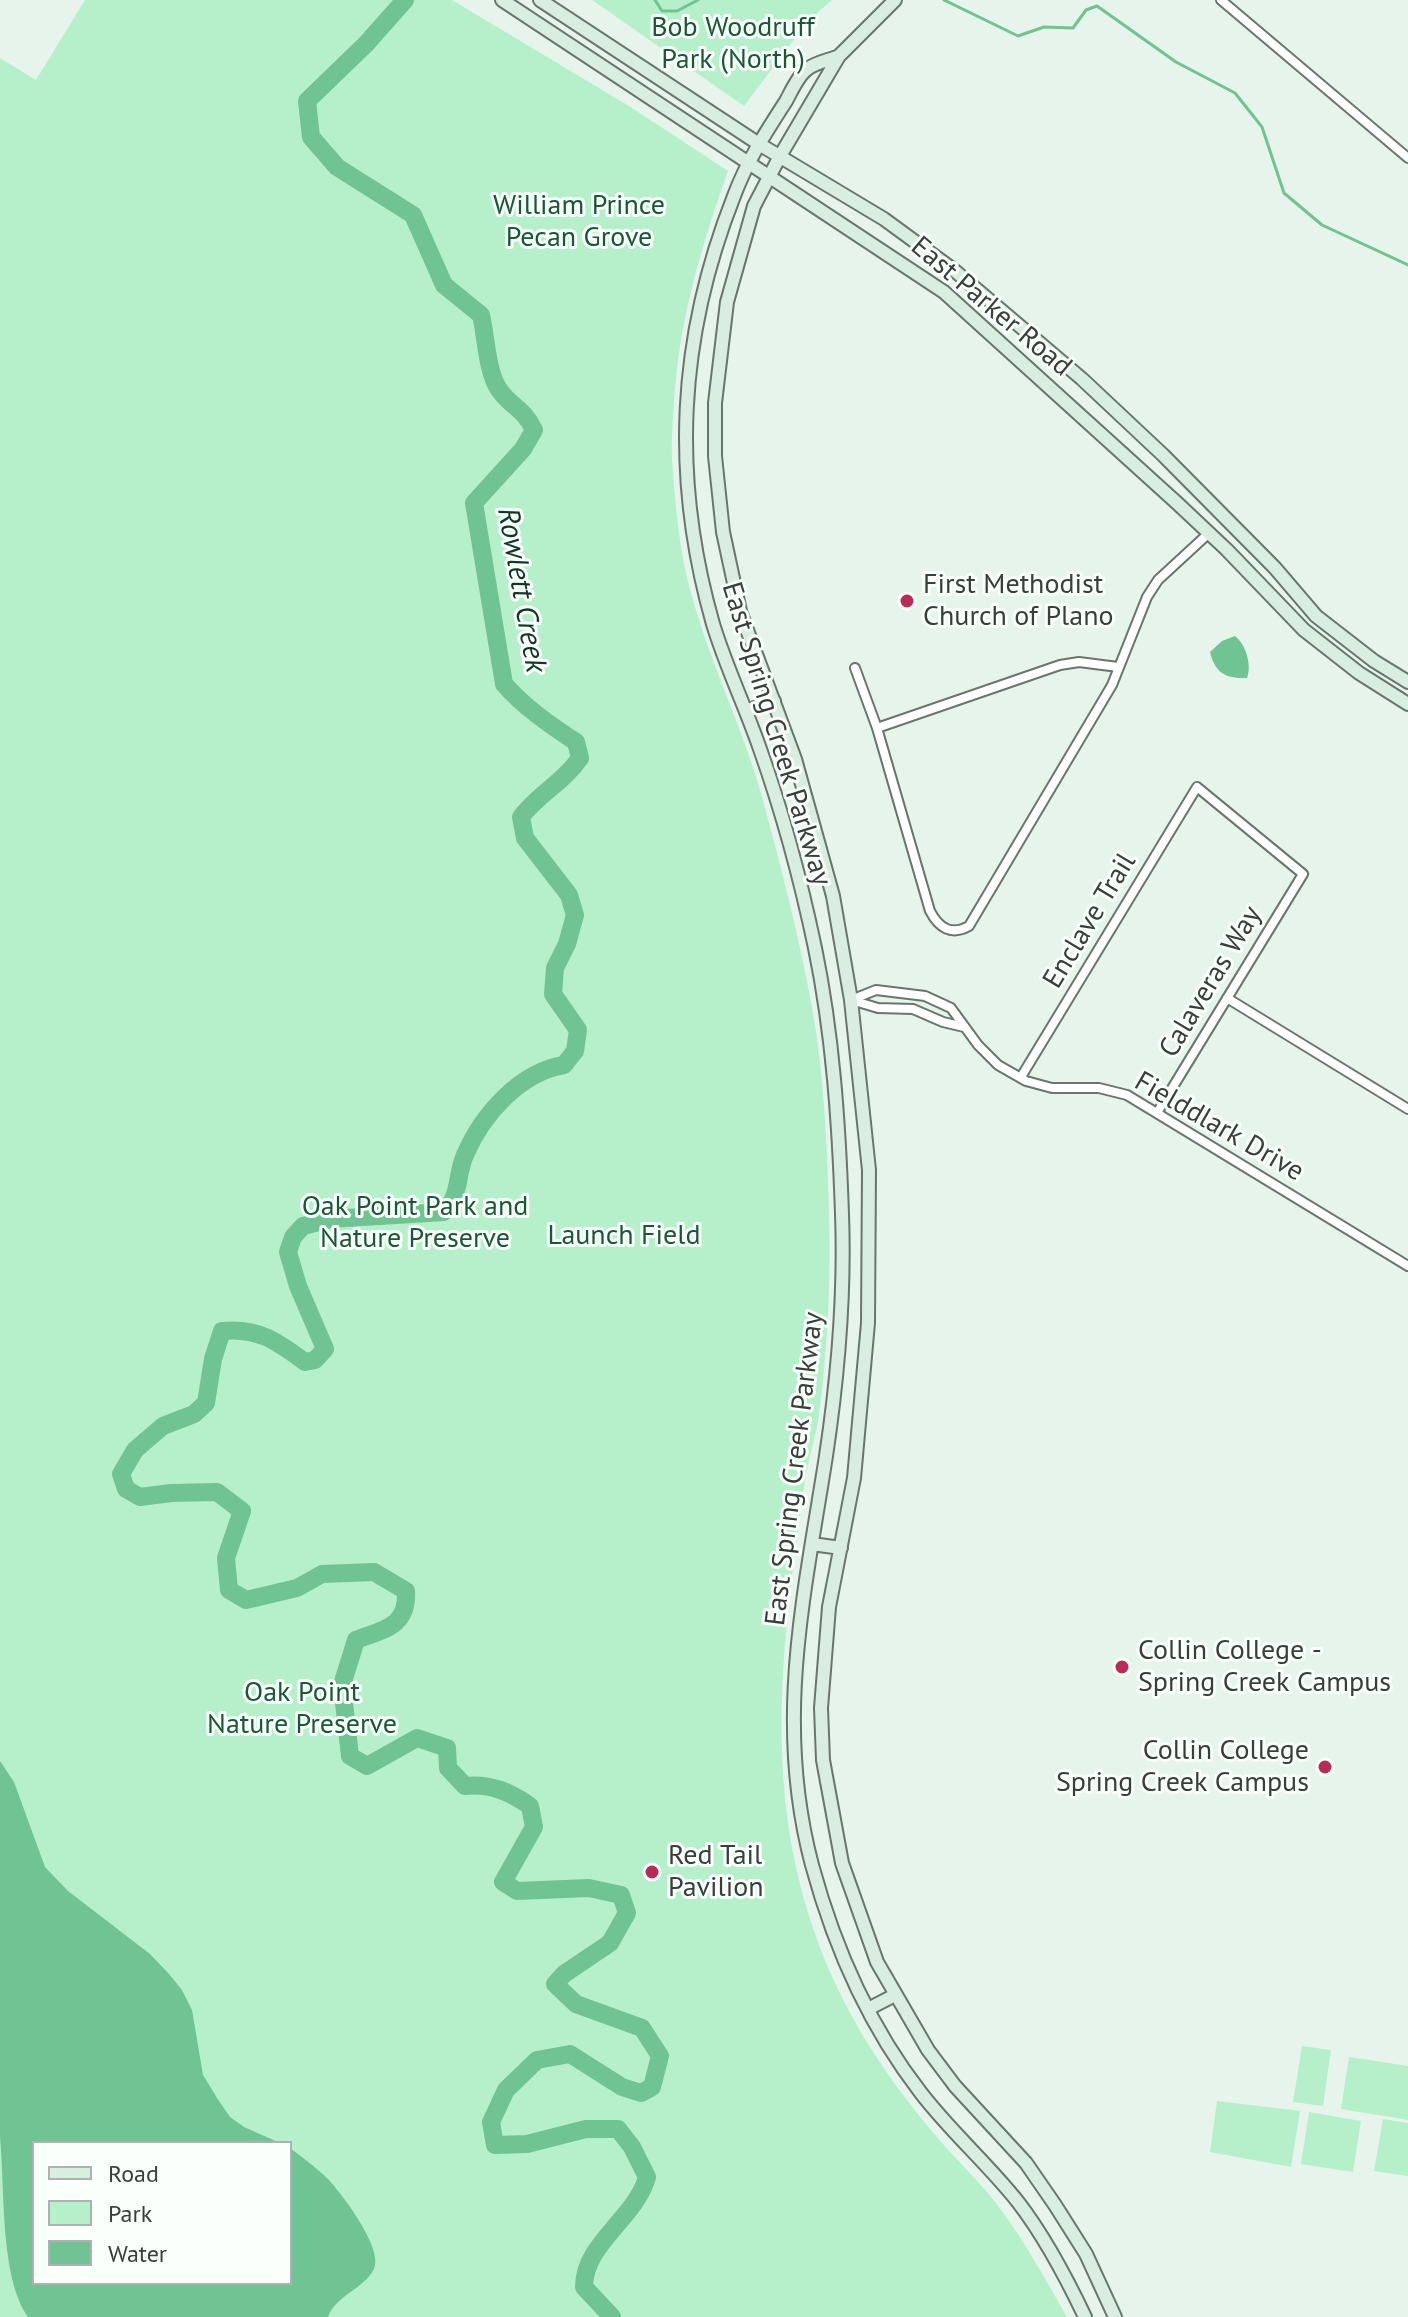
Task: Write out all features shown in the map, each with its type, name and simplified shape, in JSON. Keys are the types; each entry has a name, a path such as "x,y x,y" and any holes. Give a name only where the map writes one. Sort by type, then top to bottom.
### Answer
{"main road":[{"name":"East Parker Road","path":"502,0 931,283 1017,356 1209,533 1304,630 1353,668 1408,704"},
{"name":"East Parker Road","path":"540,0 759,144 853,199 955,271 1163,455 1275,568 1316,616 1408,682"},
{"path":"839,56 895,0"},
{"name":"East Spring Creek Parkway","path":"839,56 806,70 747,163 718,237 701,299 693,335 686,408 688,490 695,543 716,633 786,830 815,946 825,1005 837,1118 844,1259 834,1396 796,1643 793,1682 796,1785 803,1829 825,1911 843,1959 868,2009 916,2088 1002,2183 1041,2234 1085,2317"},
{"name":"East Spring Creek Parkway","path":"839,56 754,206 727,302 715,403 715,456 723,532 740,611 795,759 823,859 851,1000 869,1170 867,1337 854,1478 829,1607 821,1708 823,1760 842,1863 877,1962 923,2043 955,2086 1026,2163 1055,2205 1086,2254 1115,2317"},
{"path":"1017,356 1034,339"},
{"path":"1209,533 1225,518"},
{"path":"1304,630 1316,616"},
{"path":"1353,668 1364,653"},
{"path":"746,711 774,701"},
{"path":"825,1005 851,1000"},
{"path":"812,1544 841,1548"},
{"path":"868,2009 895,1995"}],"street":[{"path":"1221,0 1408,158"},
{"path":"855,668 877,728 930,911 937,924 948,930 960,931 969,926 1112,685 1153,589 1209,533"},
{"path":"877,728 1060,665 1079,662 1118,667"},
{"name":"Enclave Trail","path":"1021,1077 1197,787 1303,874"},
{"name":"Calaveras Way","path":"1157,1113 1303,874"},
{"name":"Fielddlark Drive","path":"851,1000 876,990 925,996 951,1008 978,1045 998,1065 1052,1088 1099,1088 1127,1095 1408,1266"},
{"path":"1227,998 1408,1109"},
{"path":"851,1000 878,1008 913,1009 943,1022 965,1027"}],"green space":[{"name":"Oak Point Park and Nature Preserve","path":"85,0 452,0 629,106 728,171 700,256 686,313 677,372 672,459 678,526 687,577 707,645 746,746 769,823 807,981 822,1083 829,1211 828,1313 819,1415 805,1481 786,1629 782,1728 783,1777 789,1827 808,1914 821,1951 853,2018 893,2082 1010,2222 1067,2317 0,2317 0,58 36,80"},
{"name":"Bob Woodruff Park (North)","path":"592,0 832,0 808,21 744,106"},
{"path":"1302,2046 1331,2050 1323,2106 1293,2102"},
{"path":"1349,2057 1408,2066 1408,2120 1341,2109"},
{"path":"1217,2101 1300,2111 1291,2167 1210,2152"},
{"path":"1309,2112 1361,2121 1353,2172 1301,2164"},
{"path":"1383,2119 1408,2123 1408,2176 1374,2171"}],"water":[{"path":"1235,636 1247,656 1247,678 1222,673 1210,652 1222,641"},
{"path":"0,1761 14,1782 45,1867 68,1891 150,1954 169,1974 192,2010 203,2075 217,2098 230,2117 276,2141 32,2141 32,2285 292,2285 292,2150 334,2186 360,2222 373,2249 374,2269 364,2282 337,2303 328,2317 28,2317 19,2300 8,2257 0,2137"}],"waterway":[{"name":"Rowlett Creek","path":"405,0 366,44 307,101 311,137 337,167 413,215 444,285 481,315 494,381 534,430 523,449 474,503 504,684 529,708 576,742 580,758 521,817 525,838 569,895 575,915 567,944 555,968 553,994 578,1030 575,1051 564,1065 532,1076 518,1086 492,1111 472,1140 462,1162 456,1192 444,1212 331,1219 303,1226 293,1237 288,1252 298,1286 325,1349 315,1360 305,1362 276,1342 257,1334 222,1331 213,1359 206,1403 194,1414 163,1426 135,1450 121,1474 126,1489 140,1497 217,1492 242,1511 226,1558 229,1590 246,1600 297,1588 322,1574 374,1572 406,1591 403,1612 392,1625 356,1640 342,1685 350,1756 367,1766 417,1738 447,1748 448,1768 465,1786 499,1790 530,1806 534,1827 503,1882 517,1891 589,1888 621,1895 627,1913 610,1943 564,1974 555,1984 576,2004 642,2028 660,2056 652,2087 641,2093 622,2087 570,2054 537,2060 506,2090 491,2122 495,2145 527,2144 586,2129 618,2129 632,2147 647,2177 633,2205 592,2257 584,2287 612,2317"},
{"path":"655,0 662,11 677,11 698,0"},
{"path":"944,0 1018,36 1044,27 1073,28 1086,10 1097,6 1176,62 1235,93 1262,127 1284,193 1322,225 1408,265"}],"place":[{"name":"First Methodist Church of Plano","path":"907,601"},
{"name":"Collin College - Spring Creek Campus","path":"1122,1667"},
{"name":"Collin College Spring Creek Campus","path":"1325,1767"},
{"name":"Red Tail Pavilion","path":"652,1872"}],"park label":[{"name":"William Prince Pecan Grove","path":"579,222"},
{"name":"Launch Field","path":"624,1236"},
{"name":"Oak Point Nature Preserve","path":"302,1709"}]}
